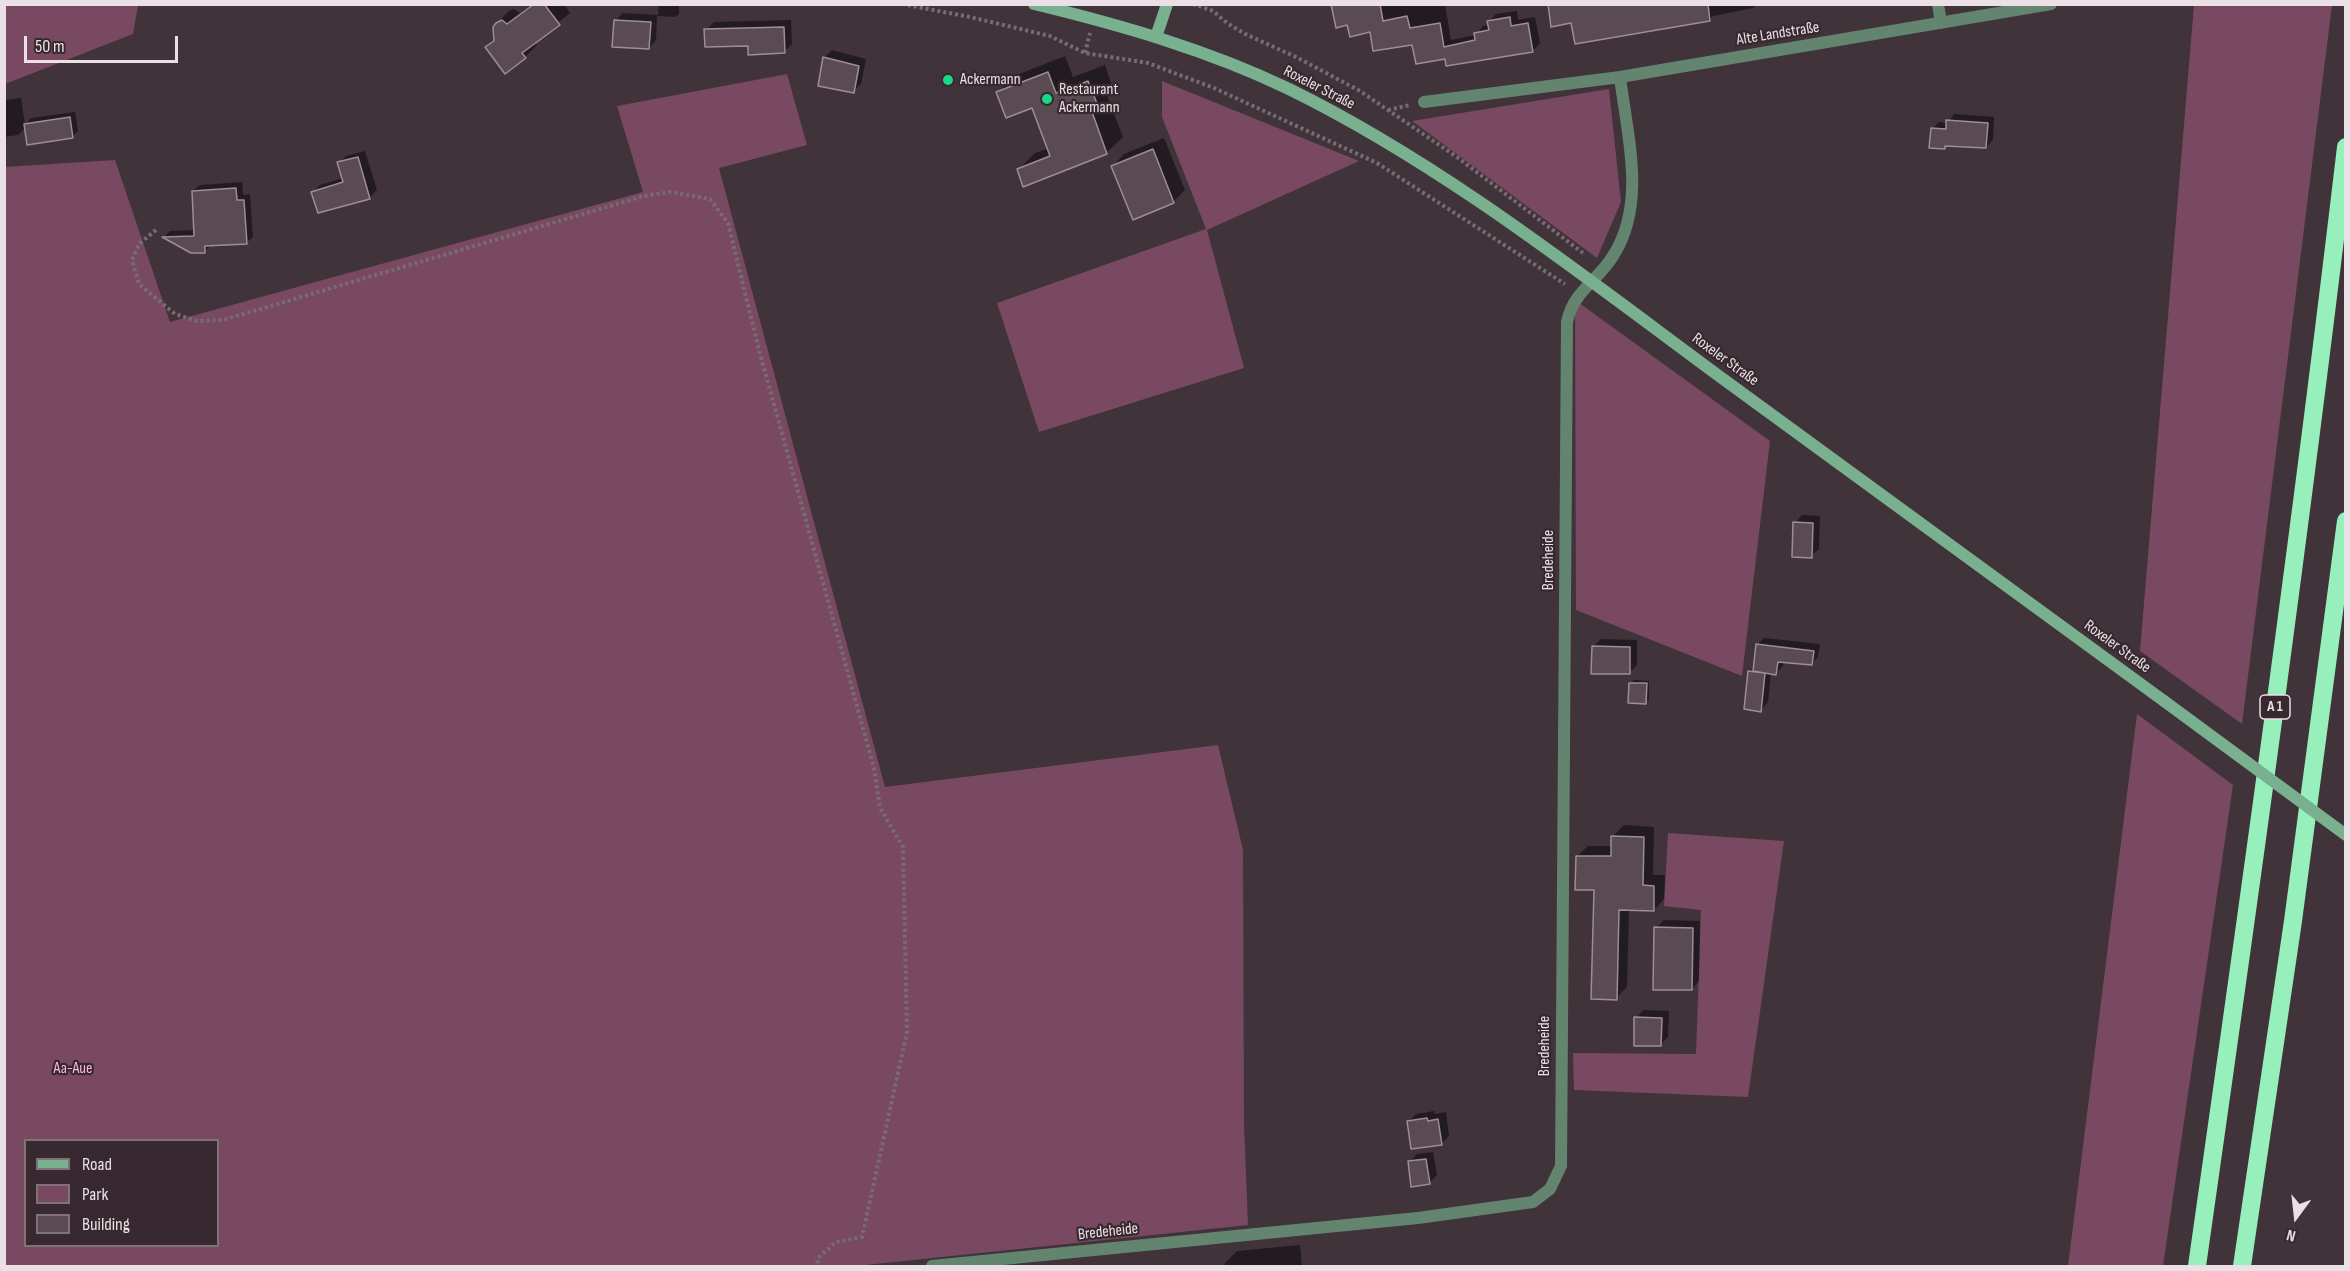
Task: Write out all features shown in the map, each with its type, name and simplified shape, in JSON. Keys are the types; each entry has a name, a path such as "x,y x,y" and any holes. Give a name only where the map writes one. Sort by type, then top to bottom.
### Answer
{"highway":[{"name":"A 1","path":"2197,1266 2249,901 2321,362 2346,147"},
{"path":"2242,1266 2293,921 2346,521"}],"main road":[{"name":"Roxeler Straße","path":"1034,4 1156,37 1287,88 1359,126 1428,168 1591,282 2346,835"},
{"path":"1156,37 1167,4"}],"street":[{"path":"1938,4 1941,23"},
{"name":"Alte Landstraße","path":"1424,102 1620,77 2051,4"},
{"path":"1591,282 1614,255 1631,212 1633,180 1620,77"},
{"name":"Bredeheide","path":"932,1266 1418,1218 1533,1202 1550,1189 1561,1166 1567,322 1571,306 1591,282"}],"path":[{"path":"902,4 1050,36 1085,53 1148,63 1214,88 1377,163 1555,279 1581,293"},
{"path":"1193,4 1213,11 1245,34 1296,57 1360,91 1457,157 1578,249 1602,270"},
{"path":"1210,4 1213,11"},
{"path":"1387,110 1424,102"},
{"path":"156,230 139,243 132,260 140,284 176,314 197,321 223,320 653,195 671,192 710,199 728,223 759,350 874,768 880,808 903,847 907,1032 862,1237 836,1242 818,1258 817,1266"}],"green space":[{"path":"5,4 138,5 133,34 5,84"},
{"path":"2194,5 2332,5 2242,724 2140,651"},
{"name":"Aa-Aue","path":"787,74 807,145 719,168 885,787 1218,745 1243,850 1244,1124 1248,1225 856,1266 5,1266 5,167 115,160 170,322 643,192 617,106"},
{"path":"1162,81 1359,161 1207,230 1244,368 1039,432 997,303 1206,229 1162,117"},
{"path":"1609,89 1621,202 1597,258 1412,121"},
{"path":"1575,300 1770,441 1742,676 1576,610"},
{"path":"2137,714 2233,785 2163,1266 2068,1266"},
{"path":"1668,833 1784,841 1748,1097 1574,1090 1573,1053 1696,1054 1701,910 1664,906"}],"building":[{"path":"534,4 544,4 560,25 522,53 526,58 505,74 485,47 494,41 493,27 502,20 507,24"},
{"path":"1331,4 1380,4 1383,21 1407,16 1410,28 1440,23 1444,47 1475,40 1474,33 1489,30 1487,21 1510,17 1511,26 1528,23 1533,52 1446,66 1445,59 1416,64 1412,45 1373,51 1370,32 1350,37 1347,25 1336,28"},
{"path":"1548,4 1708,4 1710,21 1575,44 1571,23 1551,27"},
{"path":"614,20 651,22 649,49 612,47"},
{"path":"784,27 785,53 748,55 748,46 705,47 704,29"},
{"path":"823,57 859,66 854,93 818,86"},
{"path":"1048,72 1056,93 1088,81 1098,106 1091,109 1107,154 1023,187 1017,169 1050,156 1032,108 1006,118 996,92"},
{"path":"70,117 73,138 27,145 24,124"},
{"path":"1946,120 1988,123 1986,148 1945,146 1945,149 1929,148 1931,128 1946,129"},
{"path":"1153,149 1174,203 1133,220 1111,166"},
{"path":"358,157 370,199 318,213 311,192 343,182 337,162"},
{"path":"236,188 237,200 244,200 247,244 205,246 205,253 191,253 162,237 194,236 192,191"},
{"path":"1793,522 1813,523 1812,558 1792,557"},
{"path":"1756,644 1814,651 1812,665 1778,662 1776,675 1753,671"},
{"path":"1592,646 1630,647 1630,674 1591,674"},
{"path":"1748,671 1765,673 1761,712 1744,709"},
{"path":"1629,683 1647,683 1646,704 1628,703"},
{"path":"1611,836 1644,837 1643,885 1654,886 1654,911 1619,910 1617,1000 1591,999 1594,890 1575,890 1576,856 1611,856"},
{"path":"1654,927 1693,928 1692,990 1653,990"},
{"path":"1634,1017 1662,1018 1661,1046 1634,1046"},
{"path":"1427,1118 1428,1121 1438,1119 1442,1145 1411,1149 1407,1121"},
{"path":"1426,1159 1430,1184 1411,1187 1408,1161"}],"place":[{"name":"Ackermann","path":"948,80"},
{"name":"Restaurant Ackermann","path":"1047,99"}]}
